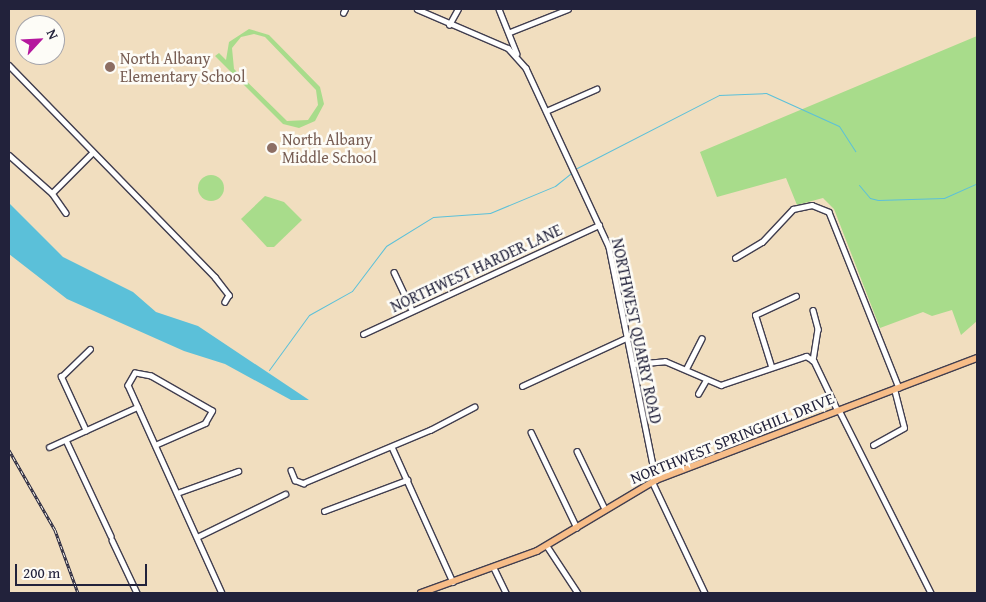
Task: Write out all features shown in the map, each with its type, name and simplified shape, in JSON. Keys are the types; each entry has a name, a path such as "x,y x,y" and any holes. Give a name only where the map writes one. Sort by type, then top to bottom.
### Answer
{"main road":[{"name":"NORTHWEST SPRINGHILL DRIVE","path":"421,593 494,568 547,546 654,480 977,358"}],"street":[{"path":"417,9 449,26 518,56"},
{"path":"449,26 458,9"},
{"name":"NORTHWEST QUARRY ROAD","path":"499,9 510,32 518,56 599,225 612,259 654,480 705,593"},
{"path":"510,32 568,9"},
{"path":"9,65 92,153 222,285 229,295 225,302"},
{"path":"546,111 596,89"},
{"path":"52,193 92,153"},
{"path":"9,155 52,193 66,213"},
{"path":"735,258 762,242 793,209 818,206 836,221 896,389 904,428 873,445"},
{"name":"NORTHWEST HARDER LANE","path":"363,334 599,225"},
{"path":"394,272 412,310"},
{"path":"771,366 755,315 796,296"},
{"path":"813,310 818,329 813,361 930,593"},
{"path":"522,386 628,337"},
{"path":"686,369 701,339"},
{"path":"86,431 61,377 90,350"},
{"path":"633,364 660,360 686,369 706,380 728,384 801,356 813,361"},
{"path":"156,445 205,424 212,411 138,372 128,381 138,407 222,593"},
{"path":"698,394 706,380"},
{"path":"49,447 138,407"},
{"path":"291,470 295,480 303,483 392,447 474,407"},
{"path":"531,432 577,528"},
{"path":"66,440 137,593"},
{"path":"392,447 453,582"},
{"path":"577,451 605,509"},
{"path":"177,493 238,471"},
{"path":"324,511 407,480"},
{"path":"197,537 285,494"},
{"path":"547,546 578,593"},
{"path":"494,568 506,593"}],"green space":[{"path":"249,29 269,35 320,87 324,104 315,121 299,128 283,124 215,56 219,53 226,60 229,42","holes":["254,34 265,37 316,90 318,105 308,120 287,121 234,69 232,48 241,37"]},
{"path":"977,36 977,321 961,335 952,310 932,316 923,312 880,328 834,209 823,198 797,205 786,178 717,197 700,152"},
{"path":"211,175 220,179 224,188 220,197 211,201 202,197 198,188 202,179"},
{"path":"265,196 284,202 302,220 274,247 267,247 241,219"}],"water":[{"path":"9,203 63,257 133,292 156,312 198,326 309,400 291,400 225,364 184,351 67,299 9,254"}],"waterway":[{"path":"577,168 719,95 766,93 839,126 855,151"},
{"path":"269,370 309,315 352,291 386,246 433,217 490,213 555,186 571,173"},
{"path":"859,185 870,198 878,200 944,198 977,183"}],"railway":[{"path":"9,450 55,530 78,593"}],"place":[{"name":"North Albany Elementary School","path":"110,67"},
{"name":"North Albany Middle School","path":"272,148"}]}
